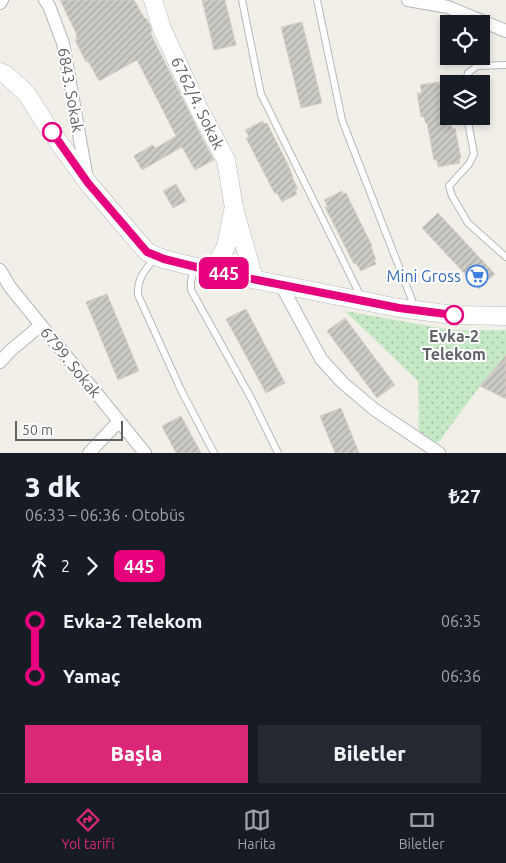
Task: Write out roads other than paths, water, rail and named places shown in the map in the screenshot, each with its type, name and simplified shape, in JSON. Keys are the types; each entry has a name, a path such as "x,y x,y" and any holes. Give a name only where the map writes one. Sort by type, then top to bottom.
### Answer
{"main road":[{"name":"6762/4. Sokak","path":"153,0 162,29 226,160 234,208 254,279"},
{"path":"0,72 5,74 27,94 47,126 88,183 147,252 164,259 212,271 416,310 454,315 506,316"},
{"name":"6762/4. Sokak","path":"212,271 226,247 234,208"}],"street":[{"name":"6843. Sokak","path":"45,0 63,43 88,183"},
{"path":"408,0 448,3 506,31"},
{"name":"6799. Sokak","path":"0,270 10,287 145,453"},
{"path":"280,284 321,359 343,384 375,410 439,453"},
{"path":"0,362 41,325"},
{"path":"88,453 119,421"}],"lane":[{"path":"242,0 262,94 363,300"},
{"path":"317,0 342,120 416,310"},
{"path":"467,75 477,66 506,65"},
{"path":"469,125 474,154 469,164 449,186 452,196 468,223 506,257"},
{"path":"156,256 140,278 137,285 138,295 182,392 214,453"},
{"path":"194,266 191,290 251,398 278,453"}],"place":[{"name":"Mini Gross","path":"477,276"},
{"name":"Evka-2 Telekom","path":"454,315"}]}
